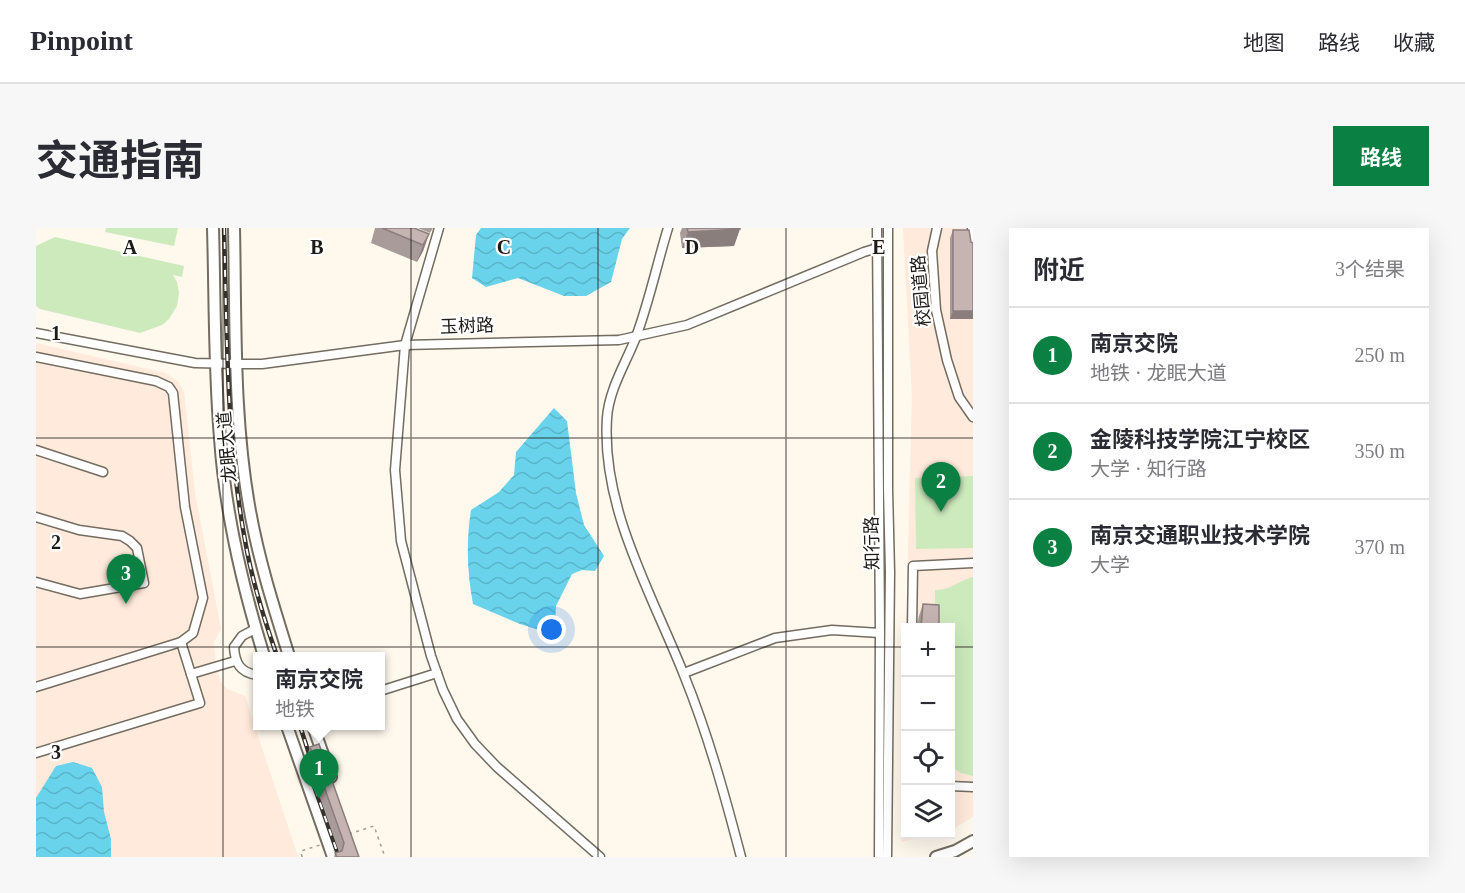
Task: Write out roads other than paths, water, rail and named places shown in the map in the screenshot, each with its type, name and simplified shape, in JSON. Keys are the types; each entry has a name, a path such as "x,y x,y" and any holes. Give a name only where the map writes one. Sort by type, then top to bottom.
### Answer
{"main road":[{"name":"龙眠大道","path":"213,228 220,439 229,513 241,578 262,652"},
{"name":"龙眠大道","path":"234,228 241,440 249,509 262,570 287,652"},
{"path":"288,730 333,857"},
{"path":"314,730 336,791"},
{"path":"936,857 955,851 973,841"}],"street":[{"path":"439,228 405,345 395,470 401,541 437,673 457,719 475,744 497,767 600,857"},
{"path":"668,228 636,336 616,384 607,415 606,448 615,501 654,608 684,673 699,715 741,857"},
{"name":"知行路","path":"877,228 879,857"},
{"name":"知行路","path":"887,857 890,572 888,228"},
{"name":"校园道路","path":"937,228 932,251 936,310 947,360 959,397 973,417"},
{"path":"972,228 973,248"},
{"name":"玉树路","path":"36,333 195,363 217,364 262,364 405,345 619,340 687,325 877,248 887,248"},
{"path":"36,357 156,381 169,387 173,393 183,496 202,598 194,633 182,642 36,687"},
{"path":"36,450 103,472"},
{"path":"36,516 79,530 122,536 137,548 144,583 80,594 36,582"},
{"path":"912,623 913,566 973,563"},
{"path":"253,674 243,671 235,661 234,647 242,636 255,629"},
{"path":"684,673 775,638 832,630 880,633"},
{"path":"36,753 200,703 182,642"},
{"path":"192,674 235,661"},
{"path":"385,690 437,673"},
{"path":"955,786 973,787"}],"water":[{"path":"481,228 630,228 622,239 611,282 586,296 564,296 518,278 486,287 472,278 476,235"},
{"path":"554,408 567,421 576,493 584,525 604,556 595,571 582,570 572,574 556,606 555,625 549,633 520,624 473,604 468,569 468,545 471,510 499,492 514,475 516,452"},
{"path":"73,762 92,768 102,787 104,812 111,839 111,857 36,857 36,798 56,766"}],"railway":[{"path":"224,228 227,349 235,471 250,564 276,652"},
{"path":"301,730 314,769"},
{"path":"306,763 339,857"}],"place":[{"name":"金陵科技学院江宁校区","path":"941,512"},
{"name":"南京交通职业技术学院","path":"126,604"},
{"name":"南京交院","path":"319,799"}]}
